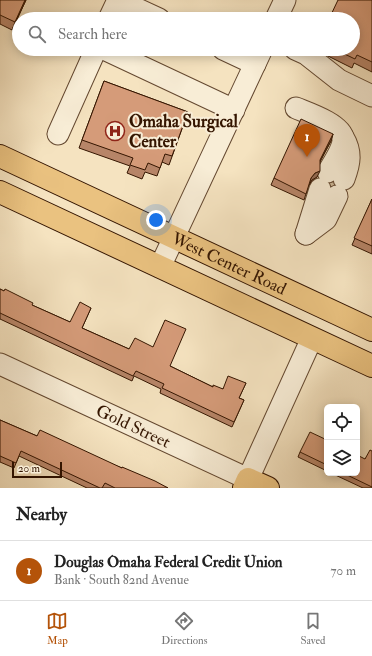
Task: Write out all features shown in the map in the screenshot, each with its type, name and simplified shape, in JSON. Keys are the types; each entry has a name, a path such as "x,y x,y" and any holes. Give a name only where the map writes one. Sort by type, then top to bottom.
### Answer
{"main road":[{"name":"West Center Road","path":"0,156 372,330"},
{"name":"West Center Road","path":"0,192 372,366"},
{"name":"Gold Street","path":"246,483 268,488"}],"street":[{"path":"113,12 118,0 144,12"},
{"path":"279,12 285,0"},
{"path":"58,134 93,56"},
{"path":"119,56 234,110"},
{"path":"160,267 259,56"},
{"path":"309,56 340,80 372,96"},
{"path":"296,108 341,134 341,145 332,184 306,234"},
{"path":"246,483 312,338"},
{"name":"Gold Street","path":"0,364 246,483"}],"building":[{"path":"0,0 25,0 20,12 12,12 12,21 0,15"},
{"path":"338,0 372,0 372,62 359,56 360,12 332,12"},
{"path":"349,56 356,56 355,59"},
{"path":"104,81 188,112 172,156 165,154 160,168 148,163 145,170 130,165 133,158 82,140"},
{"path":"301,119 333,134 320,160 320,171 315,173 311,178 306,194 274,178"},
{"path":"372,199 372,246 354,238"},
{"path":"0,289 4,291 5,289 33,303 32,305 70,322 80,302 91,308 82,328 129,349 135,338 153,347 165,320 186,329 170,366 213,387 213,385 223,389 228,376 246,383 239,398 244,400 234,422 162,388 164,384 136,371 133,376 0,313"},
{"path":"0,420 37,436 40,430 168,488 115,488 105,483 102,488 100,488 21,451 16,463 0,456"},
{"path":"310,432 324,439 324,464 300,452"},
{"path":"370,450 372,451 372,487 349,476 360,476 360,456 365,459"}],"tunnel":[{"path":"328,192 336,176"}],"place":[{"name":"Omaha Surgical Center","path":"115,131"},
{"name":"Douglas Omaha Federal Credit Union","path":"307,157"}]}
